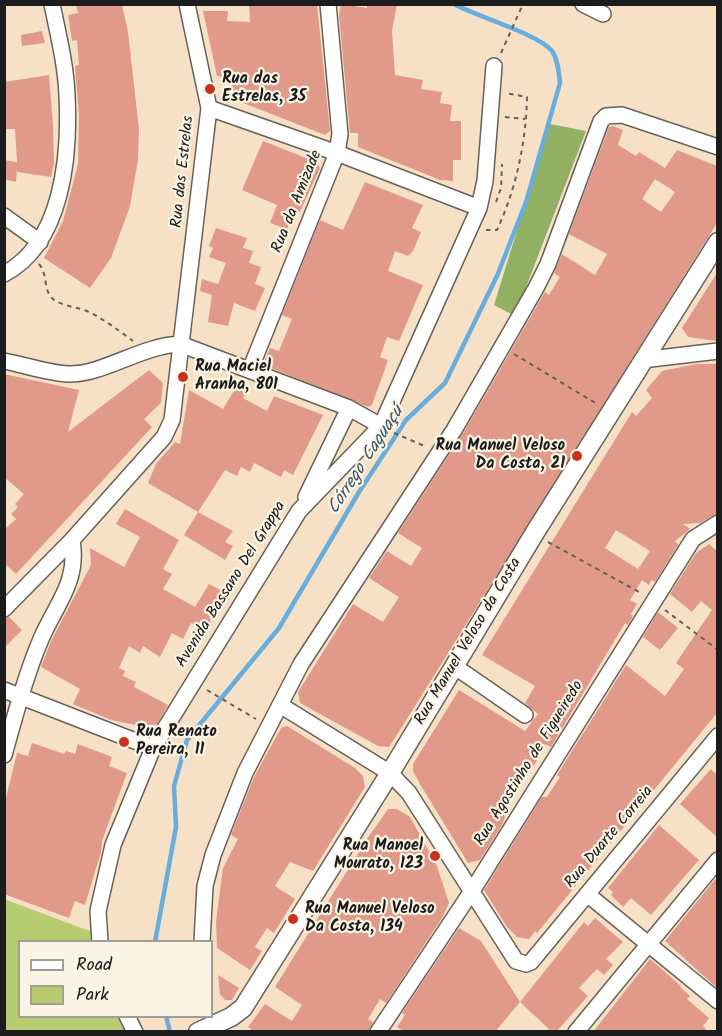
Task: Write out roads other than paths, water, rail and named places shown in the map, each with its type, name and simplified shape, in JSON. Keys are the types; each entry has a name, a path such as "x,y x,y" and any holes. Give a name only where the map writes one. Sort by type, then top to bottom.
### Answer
{"main road":[{"name":"Rua Manuel Veloso da Costa","path":"204,1028 231,1017 243,1008 390,773 534,534 717,242"}],"street":[{"path":"4,274 28,258 40,242 57,201 67,142 67,94 51,4"},
{"name":"Rua das Estrelas","path":"4,609 72,540 164,436 172,420 209,108 187,4"},
{"name":"Rua da Amizade","path":"250,370 338,153 340,134 328,4"},
{"path":"584,4 603,14"},
{"name":"Avenida Bassano Del Grappa","path":"100,940 98,911 113,845 153,748 299,511 384,428 480,208 485,181 494,66"},
{"path":"209,108 338,153 480,208"},
{"path":"202,940 205,886 213,855 244,773 301,664 454,430 548,264 601,121 606,116 622,115 717,147"},
{"path":"4,216 40,242"},
{"path":"4,361 69,374 94,370 144,350 180,344 349,408 384,428"},
{"path":"642,360 717,351"},
{"path":"299,511 349,408"},
{"name":"Rua Agostinho de Figueiredo","path":"378,1032 472,891 693,539 717,523"},
{"path":"4,755 20,696 41,639 66,593 74,569 72,540"},
{"path":"454,666 525,715"},
{"path":"4,690 153,748"},
{"path":"280,705 390,773 409,793 472,891"},
{"name":"Rua Duarte Correia","path":"472,891 516,961 526,964 531,962 717,736"},
{"path":"576,1032 717,860"},
{"path":"587,894 717,1001"},
{"path":"128,1018 135,1032"}],"waterway":[{"name":"Córrego Caguaçú","path":"155,940 176,827 174,786 187,740 279,628 359,492 406,420 445,383 497,276 526,202 560,83 556,58 552,51 534,38 454,4"},
{"name":"Córrego Caguaçú","path":"166,1018 170,1032"}],"place":[{"name":"Rua das Estrelas, 35","path":"210,89"},
{"name":"Rua Maciel Aranha, 801","path":"183,377"},
{"name":"Rua Manuel Veloso Da Costa, 21","path":"577,456"},
{"name":"Rua Renato Pereira, 11","path":"124,742"},
{"name":"Rua Manoel Mourato, 123","path":"435,856"},
{"name":"Rua Manuel Veloso Da Costa, 134","path":"293,919"}]}
